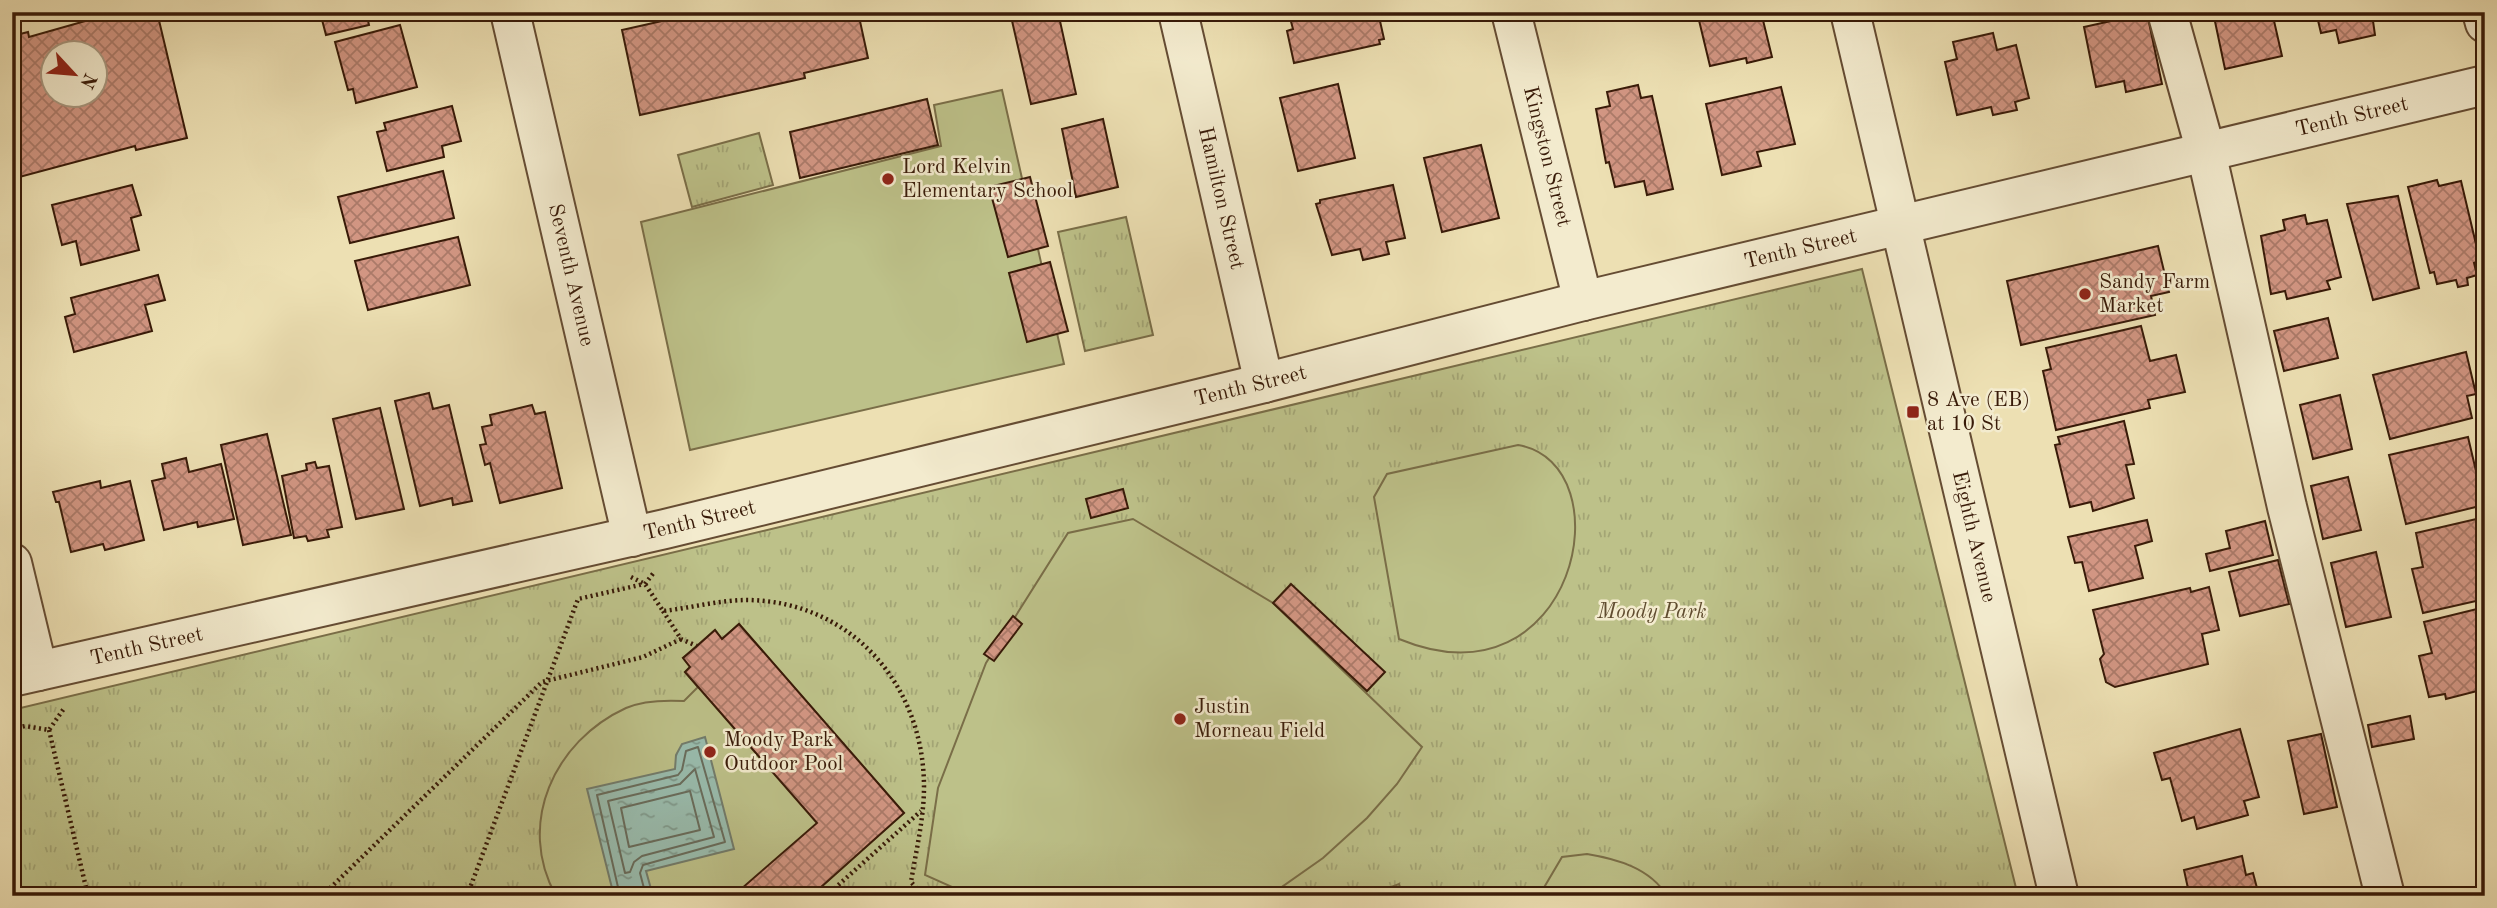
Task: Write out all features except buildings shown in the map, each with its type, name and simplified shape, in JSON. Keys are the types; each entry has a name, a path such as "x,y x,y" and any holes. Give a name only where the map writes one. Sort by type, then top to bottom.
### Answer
{"street":[{"name":"Seventh Avenue","path":"510,12 632,537"},
{"name":"Hamilton Street","path":"1178,12 1264,383"},
{"name":"Kingston Street","path":"1511,12 1583,301"},
{"name":"Eighth Avenue","path":"1850,12 2059,896"},
{"path":"2168,12 2206,152 2287,507 2385,896"},
{"path":"2482,12 2485,23"},
{"name":"Tenth Street","path":"25,674 632,537 1264,383 1583,301 2485,85"},
{"path":"12,563 25,674"}],"path":[{"path":"467,896 551,679 578,599 645,584 681,639 697,646"},
{"path":"663,611 746,600 771,603 827,620 850,633 872,651 904,694 914,720 924,788 911,882 923,896"},
{"path":"322,896 541,682 643,657 681,639"},
{"path":"73,696 49,730 88,896"},
{"path":"12,729 25,726 49,730"},
{"path":"826,896 921,811"}],"green space":[{"path":"1002,90 1064,364 690,450 641,222 941,146 934,105"},
{"path":"759,133 773,185 692,207 678,155"},
{"path":"1126,217 1153,335 1085,351 1058,232"},
{"name":"Moody Park","path":"1862,269 2018,896 12,896 12,710"},
{"path":"1518,445 1551,462 1570,494 1575,534 1566,576 1543,615 1508,642 1459,652 1399,639 1374,497 1387,474"},
{"name":"Justin Morneau Field","path":"1133,519 1273,603 1422,747 1397,784 1367,818 1323,858 1269,896 972,896 925,875 938,788 986,663 1068,533"},
{"name":"Moody Park Outdoor Pool","path":"739,624 904,813 811,896 556,896 545,869 540,841 542,814 549,787 562,763 579,741 626,708 647,702 684,701 698,687 685,672 690,667 683,658 715,630 722,639"},
{"path":"1587,854 1632,866 1652,878 1667,896 1539,896 1562,857"},
{"path":"1399,884 1403,896 1367,896"}],"water":[{"path":"705,737 734,849 646,871 653,896 614,896 587,789 675,769 676,755 682,744"}],"place":[{"name":"Lord Kelvin Elementary School","path":"888,179"},
{"name":"Sandy Farm Market","path":"2085,294"},
{"name":"8 Ave (EB) at 10 St","path":"1913,412"},
{"name":"Justin Morneau Field","path":"1180,719"},
{"name":"Moody Park Outdoor Pool","path":"710,752"}]}
